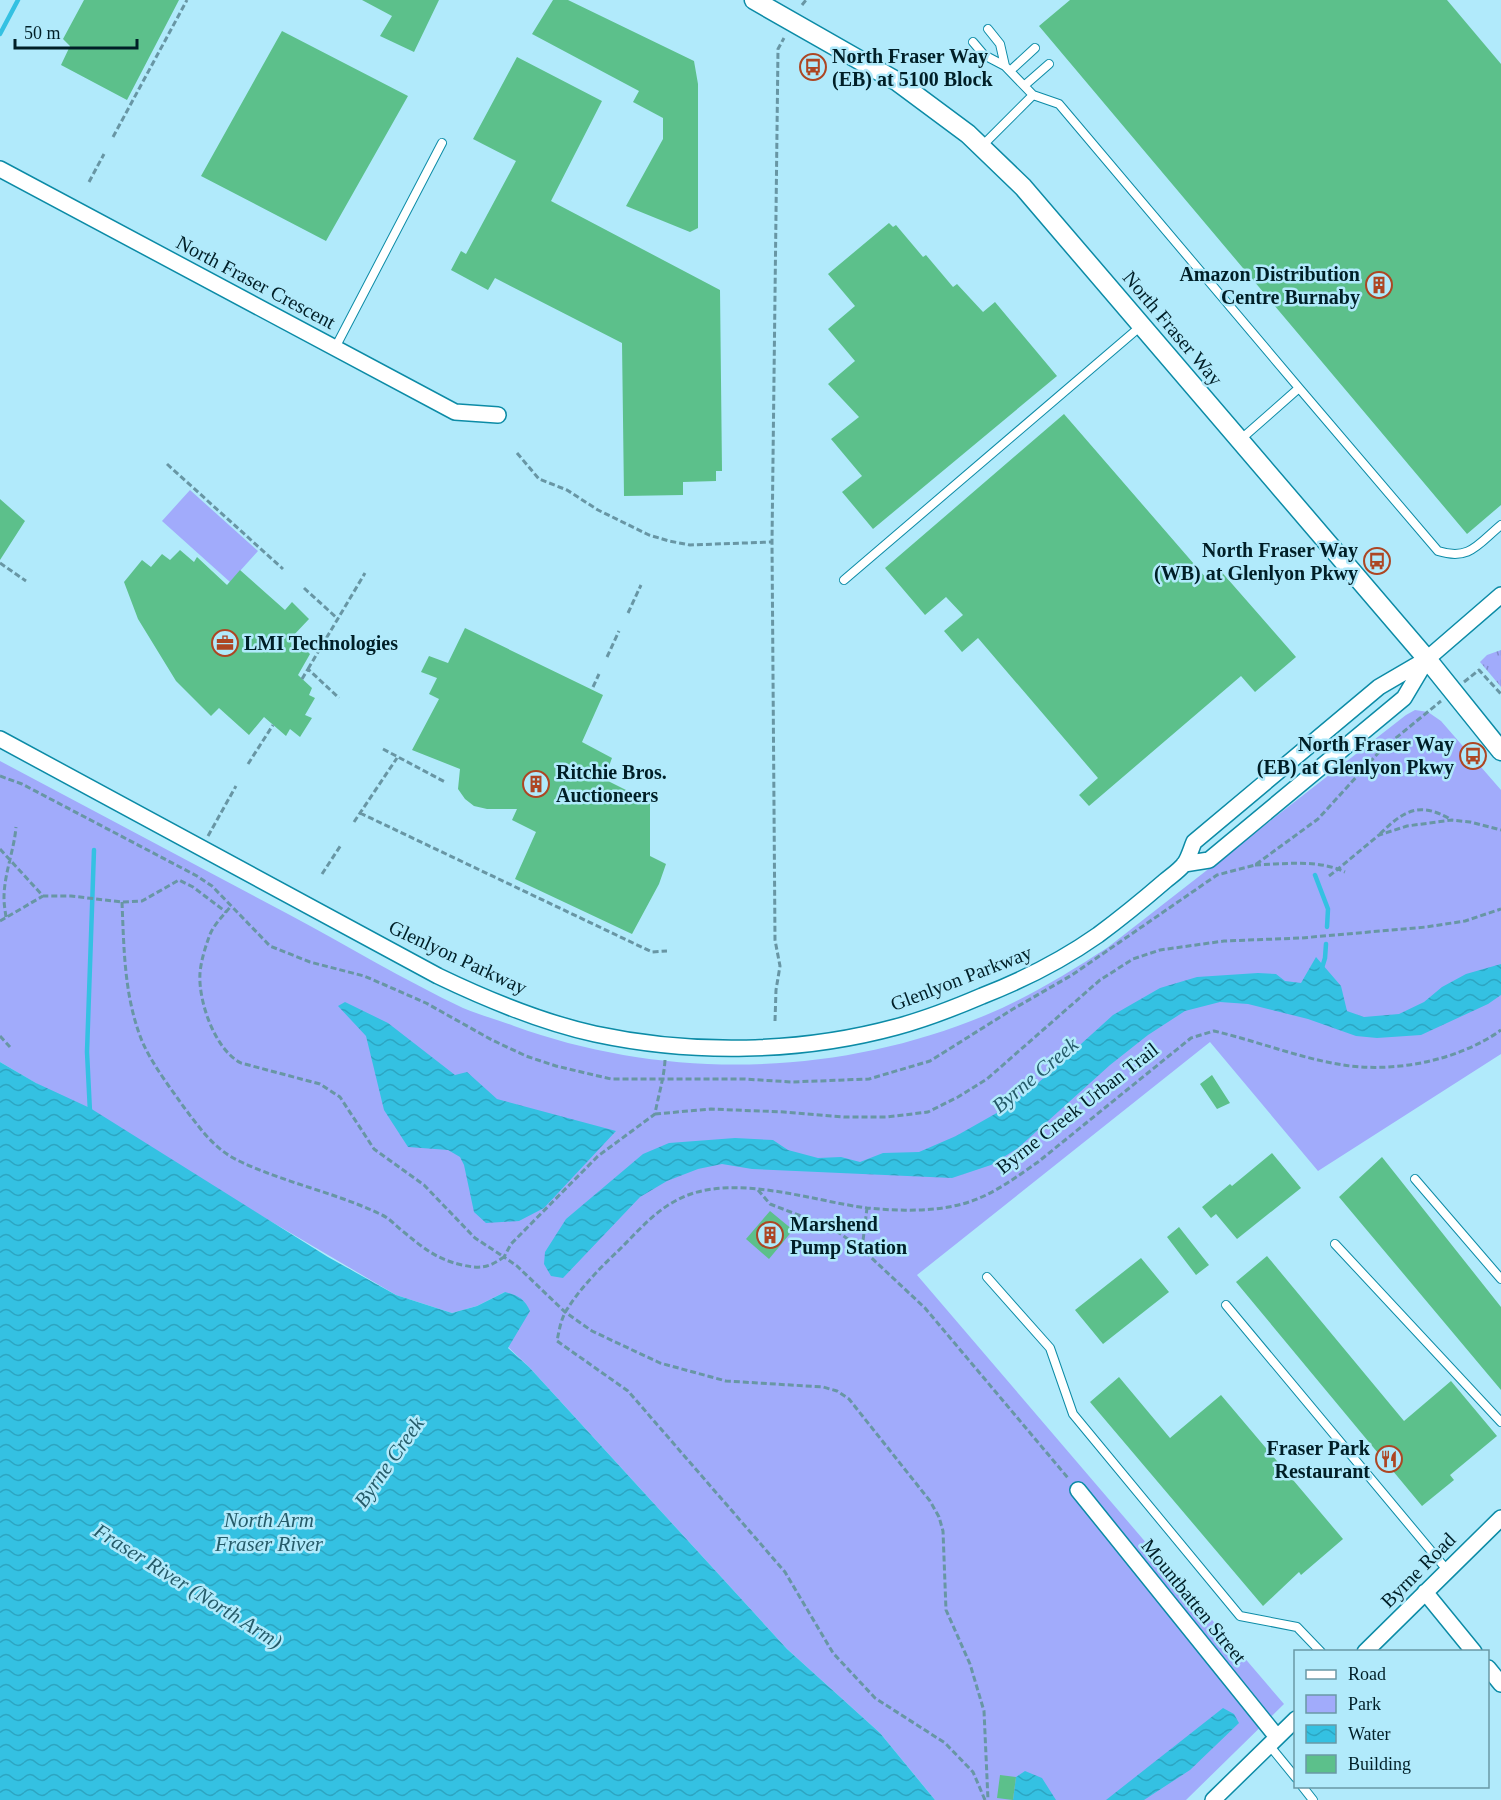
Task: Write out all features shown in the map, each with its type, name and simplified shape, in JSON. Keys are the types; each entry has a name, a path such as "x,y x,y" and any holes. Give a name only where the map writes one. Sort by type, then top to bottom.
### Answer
{"street":[{"name":"North Fraser Way","path":"754,0 898,82 959,127 1023,187 1427,659 1501,751"},
{"name":"North Fraser Crescent","path":"0,169 455,412 498,415"},
{"path":"1427,659 1501,595"},
{"name":"Glenlyon Parkway","path":"0,739 438,976 484,998 544,1020 631,1041 734,1048 827,1041 896,1027 940,1013 1055,963 1123,917 1184,864 1194,842 1379,687 1427,659"},
{"name":"Glenlyon Parkway","path":"1184,864 1209,860 1404,698 1427,659"},
{"name":"Mountbatten Street","path":"1078,1491 1273,1741"},
{"name":"Byrne Road","path":"1367,1650 1501,1518"},
{"path":"1425,1592 1472,1650"},
{"path":"1489,1669 1501,1684"},
{"path":"1213,1800 1294,1721"}],"lane":[{"path":"988,29 1000,44 1008,68"},
{"path":"973,42 984,55 1008,68 1033,95 1059,104 1438,551 1452,555 1467,553 1501,525"},
{"path":"1008,68 1035,48"},
{"path":"1025,86 1049,64"},
{"path":"981,147 1033,95"},
{"path":"335,348 442,143"},
{"path":"844,580 1141,326"},
{"path":"1239,441 1299,388"},
{"path":"1415,1179 1501,1279"},
{"path":"1335,1244 1501,1422"},
{"path":"987,1277 1050,1348 1073,1414 1240,1616 1297,1627 1319,1650"},
{"path":"1226,1305 1447,1570"},
{"path":"1273,1741 1294,1775"},
{"path":"1304,1788 1313,1800"}],"path":[{"path":"113,137 187,0"},
{"path":"802,5 806,0"},
{"path":"775,1021 776,990 780,966 775,940 772,542 778,49 784,38"},
{"path":"89,182 104,154"},
{"path":"517,453 539,479 567,490 598,510 649,535 690,545 772,542"},
{"path":"167,464 283,569"},
{"path":"0,563 26,581"},
{"path":"302,679 365,573"},
{"path":"628,613 641,585"},
{"path":"304,588 338,619"},
{"path":"608,657 619,631"},
{"path":"308,669 339,698"},
{"path":"1470,677 1479,670 1501,694"},
{"path":"593,687 599,674"},
{"path":"248,764 273,724"},
{"path":"383,749 445,782"},
{"path":"1466,760 1473,756"},
{"path":"354,822 397,758"},
{"path":"0,776 22,784 185,869 212,886 270,946 310,962 385,984 526,1056 556,1066 611,1079 664,1079 660,1087 655,1114"},
{"path":"201,848 236,786"},
{"path":"1329,876 1409,811 1425,809 1452,820"},
{"path":"360,813 652,952 667,951"},
{"path":"1379,835 1407,826 1452,820 1501,830"},
{"path":"6,917 4,897 15,844 16,827"},
{"path":"322,874 341,845"},
{"path":"0,849 43,896"},
{"path":"1255,865 1303,864 1328,866 1345,872"},
{"path":"0,921 43,896 71,896 122,902 142,901 178,880 193,887 226,912"},
{"path":"122,902 128,996 143,1043 179,1100 214,1144 236,1159 271,1175 330,1194 384,1216 431,1254 449,1262 471,1267 490,1267 504,1257 511,1244 598,1156 655,1114 711,1109 843,1117 887,1117 928,1113 987,1078 1100,980 1133,959 1160,950 1224,941 1301,938 1426,927 1465,921 1501,909"},
{"path":"231,906 210,934 200,975 212,1030 232,1058 241,1063 320,1084 340,1097 374,1149 424,1185 475,1238 517,1266 565,1312 592,1331 660,1363 726,1381 823,1387 837,1390 849,1399 930,1501 939,1517 943,1531 946,1610 970,1664 984,1711 987,1800"},
{"name":"Byrne Creek Urban Trail","path":"565,1312 602,1267 650,1219 679,1198 724,1188 758,1190 867,1208 910,1210 964,1204 985,1195 1038,1162 1191,1038 1204,1033 1214,1031 1342,1065 1370,1067 1431,1060 1471,1047 1501,1030"},
{"path":"0,1036 10,1047"},
{"path":"758,1190 770,1204 832,1228 862,1249 925,1308 1078,1491"},
{"path":"862,1249 867,1208"},
{"path":"565,1312 557,1341 628,1391 785,1572 833,1653 875,1698 945,1743 974,1772 987,1800"}],"green space":[{"path":"190,490 258,551 230,582 162,521"},
{"path":"1501,650 1501,687 1480,662 1487,655"},
{"path":"1415,710 1428,712 1441,721 1501,790 1501,1054 1318,1171 1210,1042 917,1275 1284,1704 1186,1800 935,1800 880,1733 787,1649 529,1367 508,1347 505,1292 477,1306 452,1313 396,1295 0,1062 0,761 463,1008 572,1044 631,1056 691,1063 751,1064 811,1060 871,1051 929,1036 986,1015 1033,992 1107,948"}],"water":[{"path":"1316,957 1341,986 1347,1011 1364,1017 1399,1014 1424,1002 1442,987 1466,974 1501,964 1501,995 1488,1004 1421,1035 1377,1038 1356,1036 1308,1019 1248,1004 1220,1002 1185,1011 1148,1035 1110,1065 1018,1148 991,1165 952,1178 752,1169 722,1164 698,1169 667,1181 640,1197 563,1278 551,1276 544,1264 545,1252 566,1219 643,1154 669,1143 735,1138 773,1140 788,1150 818,1158 841,1157 860,1162 883,1153 919,1152 956,1136 1002,1110 1038,1083 1113,1015 1160,988 1197,977 1258,973 1276,974 1285,981 1301,983"},
{"path":"345,1002 388,1023 455,1075 467,1072 497,1099 616,1131 544,1208 519,1221 486,1223 474,1212 464,1165 460,1157 448,1150 408,1147 384,1110 366,1036 338,1006"},
{"name":"North Arm Fraser River","path":"0,1062 36,1083 90,1108 328,1257 396,1295 452,1313 477,1306 505,1292 520,1298 530,1311 508,1348 529,1367 787,1649 880,1733 935,1800 0,1800"},
{"path":"1223,1708 1234,1714 1239,1723 1190,1770 1144,1800 1106,1800"},
{"path":"1025,1771 1042,1778 1056,1800 1013,1800 1016,1777"}],"building":[{"path":"84,0 179,0 127,100 61,65 70,46 63,39"},
{"path":"362,0 439,0 414,52 380,36 392,16"},
{"path":"553,0 568,0 694,61 698,84 698,228 690,232 626,206 663,139 663,118 633,102 639,91 532,34"},
{"name":"Amazon Distribution Centre Burnaby","path":"1070,0 1447,0 1501,64 1501,505 1467,534 1039,26"},
{"path":"282,31 408,96 326,241 201,176"},
{"path":"517,57 602,101 551,201 720,290 722,471 716,471 716,481 683,482 683,495 624,496 622,343 495,278 488,290 451,270 461,251 466,254 516,161 473,139"},
{"path":"889,223 893,227 896,225 953,287 957,284 983,312 995,302 1057,376 873,529 842,492 862,476 831,439 859,417 828,384 855,361 828,329 855,306 828,274"},
{"path":"1064,414 1207,579 1219,569 1296,657 1255,692 1241,676 1089,806 1079,795 1098,778 978,638 962,652 944,631 963,615 946,597 925,615 885,568"},
{"path":"0,499 25,521 0,560"},
{"name":"LMI Technologies","path":"180,550 194,562 197,557 227,585 240,570 285,610 292,602 309,619 292,637 310,654 298,675 312,688 309,695 315,698 305,715 312,718 300,737 290,729 286,736 264,717 249,735 219,708 211,716 176,681 138,619 124,582 142,560 151,567 162,554 170,560"},
{"name":"Ritchie Bros. Auctioneers","path":"465,628 603,695 582,742 612,758 604,779 650,802 650,856 666,864 659,884 632,934 515,879 536,832 512,820 517,809 487,809 474,806 458,789 460,769 412,750 439,699 429,694 437,678 421,672 429,656 448,663"},
{"path":"1212,1075 1230,1103 1217,1109 1200,1084"},
{"path":"1272,1153 1301,1188 1237,1239 1216,1214 1211,1218 1202,1207"},
{"path":"1382,1157 1501,1307 1501,1390 1339,1197"},
{"name":"Marshend Pump Station","path":"770,1211 793,1230 769,1259 746,1239"},
{"path":"1179,1227 1209,1265 1196,1275 1167,1237"},
{"path":"1267,1256 1404,1421 1451,1381 1497,1436 1450,1475 1454,1480 1422,1506 1236,1282"},
{"path":"1141,1258 1169,1292 1103,1344 1075,1310"},
{"path":"1119,1377 1170,1438 1221,1395 1343,1539 1301,1575 1299,1572 1263,1606 1090,1402"},
{"path":"1000,1775 1016,1777 1013,1800 997,1798"}],"waterway":[{"path":"0,34 18,0"},
{"path":"90,1112 87,1052 94,850"},
{"path":"1315,875 1328,909 1327,927"},
{"path":"1321,971 1326,944"}],"place":[{"name":"North Fraser Way (EB) at 5100 Block","path":"813,67"},
{"name":"Amazon Distribution Centre Burnaby","path":"1379,285"},
{"name":"North Fraser Way (WB) at Glenlyon Pkwy","path":"1377,561"},
{"name":"LMI Technologies","path":"225,643"},
{"name":"North Fraser Way (EB) at Glenlyon Pkwy","path":"1473,756"},
{"name":"Ritchie Bros. Auctioneers","path":"536,784"},
{"name":"Marshend Pump Station","path":"770,1235"},
{"name":"Fraser Park Restaurant","path":"1389,1459"}],"water label":[{"name":"Byrne Creek","path":"1035,1075"},
{"name":"Byrne Creek","path":"389,1462"},
{"name":"Fraser River (North Arm)","path":"188,1586"}]}
